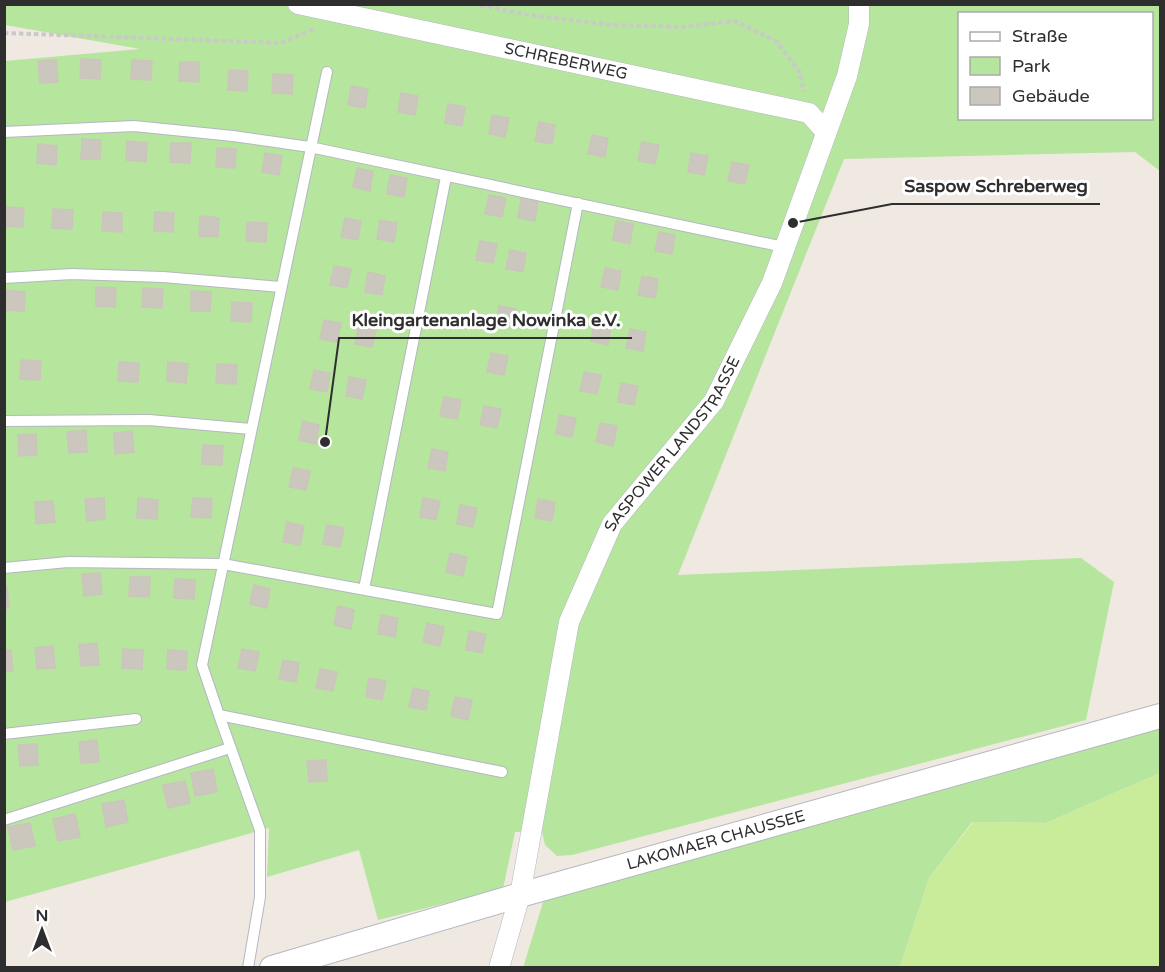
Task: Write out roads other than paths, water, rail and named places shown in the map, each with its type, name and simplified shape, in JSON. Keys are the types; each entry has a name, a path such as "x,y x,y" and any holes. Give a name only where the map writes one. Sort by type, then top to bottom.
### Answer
{"street":[{"name":"SCHREBERWEG","path":"298,4 808,113 825,132"},
{"name":"SASPOWER LANDSTRASSE","path":"499,968 520,895 569,622 612,524 714,401 772,283 847,76 859,24 860,4"},
{"name":"LAKOMAER CHAUSSEE","path":"272,968 520,895 1161,716"}],"lane":[{"path":"248,968 260,897 260,830 202,665 327,72"},
{"path":"4,132 134,126 310,147 784,247"},
{"path":"364,589 446,177"},
{"path":"4,568 68,562 223,564 497,614 578,204"},
{"path":"4,278 83,274 163,277 281,287"},
{"path":"4,421 149,420 251,429"},
{"path":"219,715 502,772"},
{"path":"4,734 136,719"},
{"path":"4,820 230,748"}],"place":[{"name":"Saspow Schreberweg","path":"793,223"},
{"name":"Kleingartenanlage Nowinka e.V.","path":"325,442"}]}
